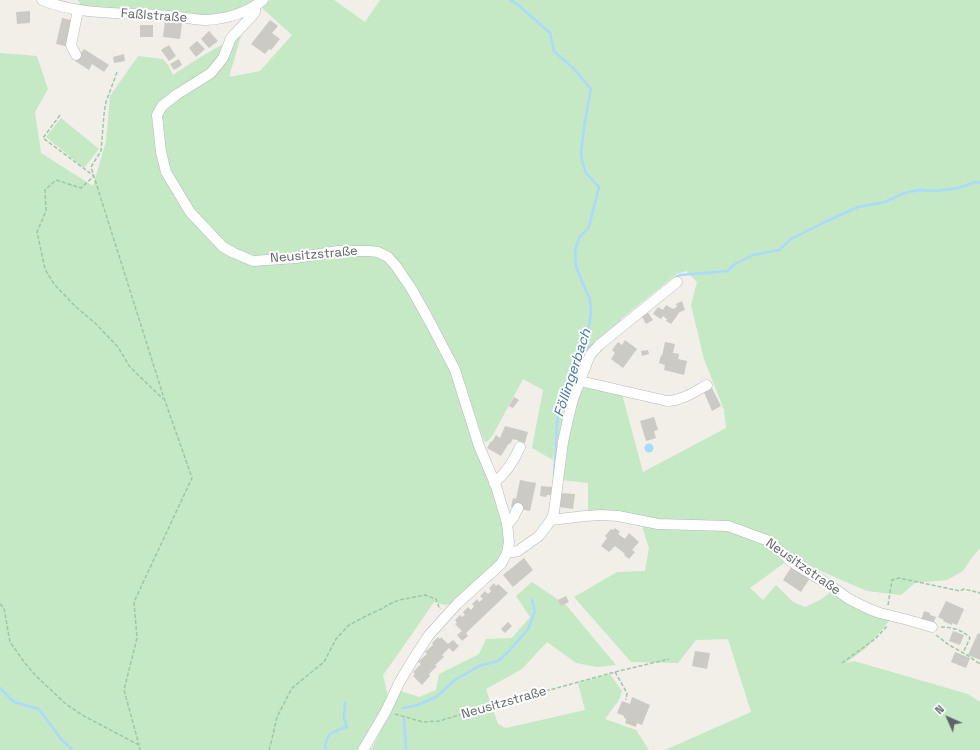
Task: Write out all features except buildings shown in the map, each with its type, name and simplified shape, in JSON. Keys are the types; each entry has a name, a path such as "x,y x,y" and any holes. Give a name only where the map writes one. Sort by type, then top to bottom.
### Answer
{"street":[{"name":"Faßlstraße","path":"42,0 51,4 78,10 209,20 230,16 259,3"},
{"name":"Neusitzstraße","path":"259,3 252,16 231,38 223,58 211,73 176,95 162,106 157,115 161,152 166,172 190,212 223,247 253,261 285,259 338,251 378,252 388,257 411,288 455,370 479,446 494,483 507,525 507,553"},
{"path":"76,55 71,45 78,10"},
{"path":"363,750 386,711 399,683 436,627 457,604 501,564 507,553 518,551 539,536 551,520 554,512 563,442 568,419 573,399 591,354 599,345 677,282"},
{"path":"580,381 667,401 682,398 707,385"},
{"path":"494,483 510,466 520,447"},
{"path":"507,525 513,518 518,508"},
{"name":"Neusitzstraße","path":"551,520 585,516 618,516 658,524 728,526 769,541 793,563 831,586 849,599 869,609 932,627"}],"path":[{"path":"117,72 106,102 101,151 91,167 164,400 192,478 134,602 137,638 124,690 140,750"},
{"path":"60,116 43,138 94,176"},
{"path":"94,176 81,188 56,180 45,190 46,210 37,232 45,268 54,284 118,347 130,367 164,400"},
{"path":"842,663 875,640 892,616 889,596 892,580 899,578 960,591 964,589 980,593"},
{"path":"269,750 277,717 292,688 324,662 336,639 349,625 399,600 426,595 436,599 439,607 446,615"},
{"path":"0,604 4,608 10,642 36,676 66,704 82,715 139,744"},
{"path":"963,653 970,638 967,634 949,627 932,627 935,633 949,645 980,664"},
{"name":"Neusitzstraße","path":"386,711 423,722 439,722 466,713 615,672 669,659"},
{"path":"615,672 627,693 626,700"}],"green space":[{"path":"78,0 254,0 245,6 217,15 201,15 82,8"},
{"path":"270,0 334,0 365,22 380,0 980,0 980,548 963,571 947,580 915,583 901,595 867,591 791,558 750,588 763,600 776,585 793,602 805,607 820,600 833,590 890,620 866,648 846,663 854,661 968,694 980,702 980,750 665,750 751,712 728,639 696,640 678,663 631,662 574,597 617,572 645,571 649,548 641,523 588,514 588,483 562,480 565,457 579,393 584,388 593,387 622,394 643,472 726,428 724,410 704,359 691,305 697,282 686,271 677,274 621,319 621,325 593,349 560,436 555,443 553,460 532,448 543,390 523,379 494,433 489,440 485,442 461,372 415,284 405,287 442,353 456,384 490,482 505,531 504,549 499,560 453,603 445,605 434,602 383,675 388,697 357,750 0,750 0,53 37,56 48,89 35,112 41,153 93,186 106,141 110,96 138,56 163,59 173,75 223,44 241,36 229,77 260,71 292,35 262,8"},
{"path":"61,118 99,149 84,168 46,137"},
{"path":"532,582 566,605 616,665 597,667 576,663 547,642 522,669 486,689 498,724 506,728 585,710 578,683 610,674 622,691 619,700 605,719 636,730 649,750 371,750 401,691 419,697 436,690 439,674 479,654 486,639 512,638 530,617 516,596"}],"water":[{"path":"649,443 654,448 649,453 644,448"}],"waterway":[{"name":"Föllingerbach","path":"510,0 517,4 550,33 554,51 573,68 591,89 581,153 586,173 599,187 589,227 579,238 575,251 576,266 590,299 591,313 583,352 565,392 557,421 554,476"},
{"path":"675,278 680,275 727,271 735,264 753,255 779,250 791,239 858,207 885,202 904,193 920,190 934,191 959,188 975,182 980,183"},
{"path":"583,351 594,344"},
{"name":"Föllingerbach","path":"403,708 418,705 436,697 455,680 479,666 498,661 528,629 535,611 532,600"},
{"path":"0,688 14,702 39,709 61,739 73,750"},
{"path":"325,750 330,734 347,727 344,718 345,703"},
{"name":"Föllingerbach","path":"404,719 406,750"}]}
